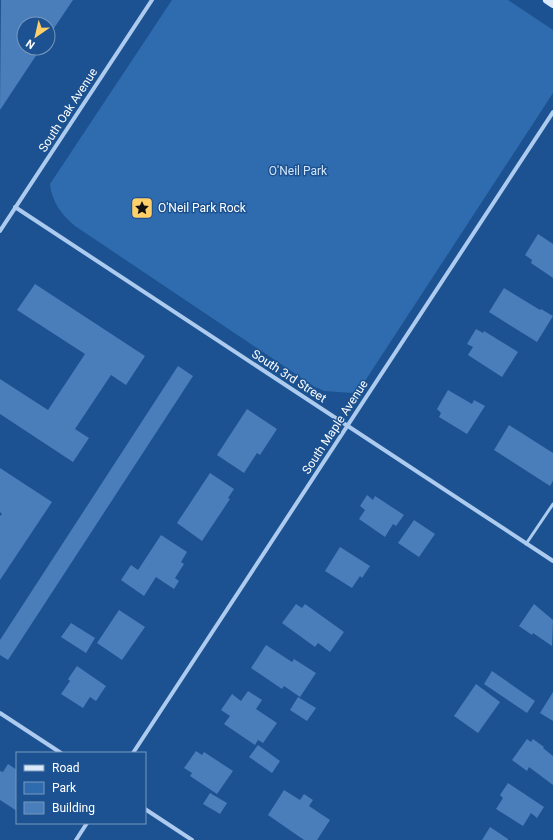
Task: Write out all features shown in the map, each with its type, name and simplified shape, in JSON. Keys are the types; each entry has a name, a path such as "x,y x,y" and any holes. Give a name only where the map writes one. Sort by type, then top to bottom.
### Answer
{"main road":[{"path":"547,0 553,4"}],"street":[{"name":"South Oak Avenue","path":"0,231 152,0"},
{"name":"South Maple Avenue","path":"134,752 553,112"},
{"name":"South 3rd Street","path":"15,207 553,561"},
{"path":"0,713 59,752"},
{"path":"146,809 192,840"},
{"path":"76,840 86,824"}],"lane":[{"path":"526,544 553,504"}],"green space":[{"name":"O'Neil Park","path":"172,0 508,0 553,30 553,93 363,384 353,393 324,391 315,387 75,226 65,217 55,202 50,184"}],"building":[{"path":"1,0 73,0 56,25 56,16 16,16 16,56 36,56 0,110"},
{"path":"538,234 553,244 553,278 531,263 532,260 525,255"},
{"path":"35,284 145,356 126,385 111,375 75,429 89,438 73,462 0,414 0,379 48,410 85,354 17,310"},
{"path":"504,288 540,310 541,309 553,316 537,342 489,312"},
{"path":"476,329 483,333 484,331 518,352 502,377 468,355 473,347 467,344"},
{"path":"178,366 193,376 8,660 0,655 0,640"},
{"path":"448,390 472,404 474,400 485,406 467,434 439,417 441,413 437,409"},
{"path":"247,409 277,429 260,455 257,453 244,473 217,455"},
{"path":"509,425 553,453 553,481 550,486 494,450"},
{"path":"0,468 52,502 0,580 0,516 2,514 0,512"},
{"path":"210,473 234,489 228,498 230,499 202,541 177,523"},
{"path":"367,495 373,500 375,496 404,515 396,526 393,524 385,537 359,519 365,510 360,506"},
{"path":"414,520 435,534 419,557 398,543"},
{"path":"161,535 187,552 181,562 184,564 175,578 179,581 174,589 156,577 144,596 121,580 131,565 138,570"},
{"path":"340,547 370,566 362,578 360,576 352,588 325,571"},
{"path":"296,604 302,608 305,604 344,632 330,652 318,643 315,647 282,623"},
{"path":"534,604 553,620 552,646 533,633 532,635 519,626"},
{"path":"119,610 145,627 122,660 97,643"},
{"path":"71,623 95,638 86,653 61,637"},
{"path":"266,645 292,662 294,659 316,673 300,697 284,686 282,689 251,668"},
{"path":"77,666 106,686 96,701 90,697 83,708 61,694 70,681 68,679"},
{"path":"492,671 535,701 527,713 484,684"},
{"path":"476,684 500,702 478,733 454,716"},
{"path":"248,691 262,700 256,709 277,723 263,743 258,740 255,745 224,724 230,716 221,710 232,694 241,701"},
{"path":"553,692 553,721 540,713"},
{"path":"298,697 316,708 307,721 290,710"},
{"path":"527,739 531,742 533,739 553,756 553,785 529,767 527,771 512,760"},
{"path":"258,745 280,761 272,773 249,757"},
{"path":"196,751 202,755 204,752 233,771 217,794 190,776 192,773 184,768"},
{"path":"8,764 16,769 16,810 0,800 0,771 3,772"},
{"path":"508,783 544,807 537,818 531,813 523,826 496,809 503,798 500,795"},
{"path":"284,790 300,800 304,794 313,800 309,806 330,820 317,840 304,840 268,815"},
{"path":"210,793 227,803 220,814 203,804"},
{"path":"490,827 508,839 508,840 482,840"}],"place":[{"name":"O'Neil Park Rock","path":"142,208"}]}
